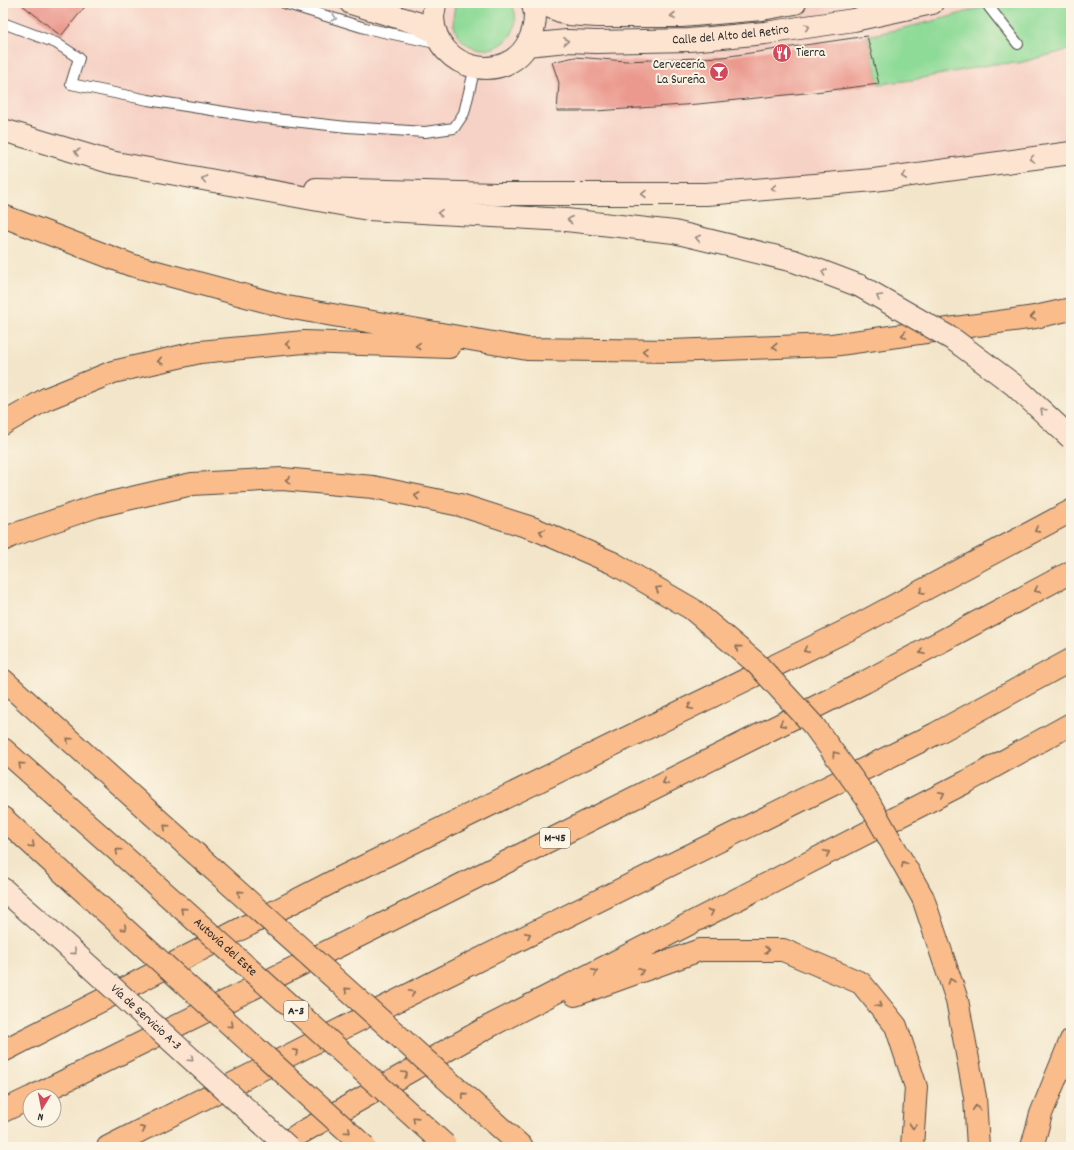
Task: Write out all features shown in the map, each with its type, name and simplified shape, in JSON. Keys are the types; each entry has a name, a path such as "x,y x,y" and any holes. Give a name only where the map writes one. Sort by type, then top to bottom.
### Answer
{"highway":[{"path":"3,216 131,265 287,307 527,349"},
{"path":"3,424 46,399 113,372 200,352 304,342 527,349 671,351 832,345 1035,317 1071,309"},
{"path":"3,540 97,506 192,484 282,479 373,487 460,505 535,529 613,563 692,609 756,663 814,726 867,799 923,898 957,1000 975,1097 978,1147"},
{"path":"3,1050 338,879 858,625 1071,511"},
{"name":"M-45","path":"50,1088 383,924 865,682 1071,572"},
{"path":"108,1147 451,973 935,734 1071,660"},
{"path":"3,680 522,1147"},
{"path":"279,1147 293,1141 486,1028 966,782 1071,724"},
{"name":"Autovía del Este","path":"3,749 446,1146"},
{"path":"3,818 365,1147"},
{"path":"486,1028 700,950 783,950 861,983 896,1026 916,1087 912,1147"},
{"path":"1032,1147 1041,1114 1071,1040"},
{"path":"3,1111 22,1102"},
{"path":"272,1147 293,1141"}],"street":[{"path":"351,3 417,23 438,38"},
{"path":"436,3 433,17 438,38 450,56 462,63 475,67 490,68 504,64 517,56 527,45 534,31 535,15 533,3"},
{"name":"Calle del Alto del Retiro","path":"540,3 568,14 597,16 682,16 795,3"},
{"name":"Calle del Alto del Retiro","path":"527,45 567,41 596,42 689,40 765,33 854,20 932,3"},
{"path":"3,130 110,162 368,209 566,220 674,232 794,261 860,286 954,340 1014,385 1071,438"},
{"path":"243,187 496,194 706,194 874,180 1067,153"},
{"name":"Vía de Servicio A-3","path":"3,889 293,1141"}],"lane":[{"path":"284,3 365,28 438,38"},
{"path":"989,7 1018,44"},
{"path":"3,24 56,43 79,58 71,84 148,100 256,117 347,127 425,132 454,128 464,113 475,67"}],"shaded area":[{"path":"3,3 1071,3 1071,153 706,194 243,187 3,130"}],"green space":[{"path":"456,3 511,3 515,16 515,24 509,37 500,45 488,49 476,48 465,43 457,34 453,20"},
{"path":"995,3 1071,3 1071,49 1019,63 994,64 912,80 879,84 867,36 963,13"}],"building":[{"path":"20,3 88,3 61,36"},
{"path":"867,36 879,84 698,104 596,111 557,111 559,83 552,62 575,57 626,61 723,57"}],"place":[{"name":"Tierra","path":"782,53"},
{"name":"Cervecería La Sureña","path":"719,72"}]}
